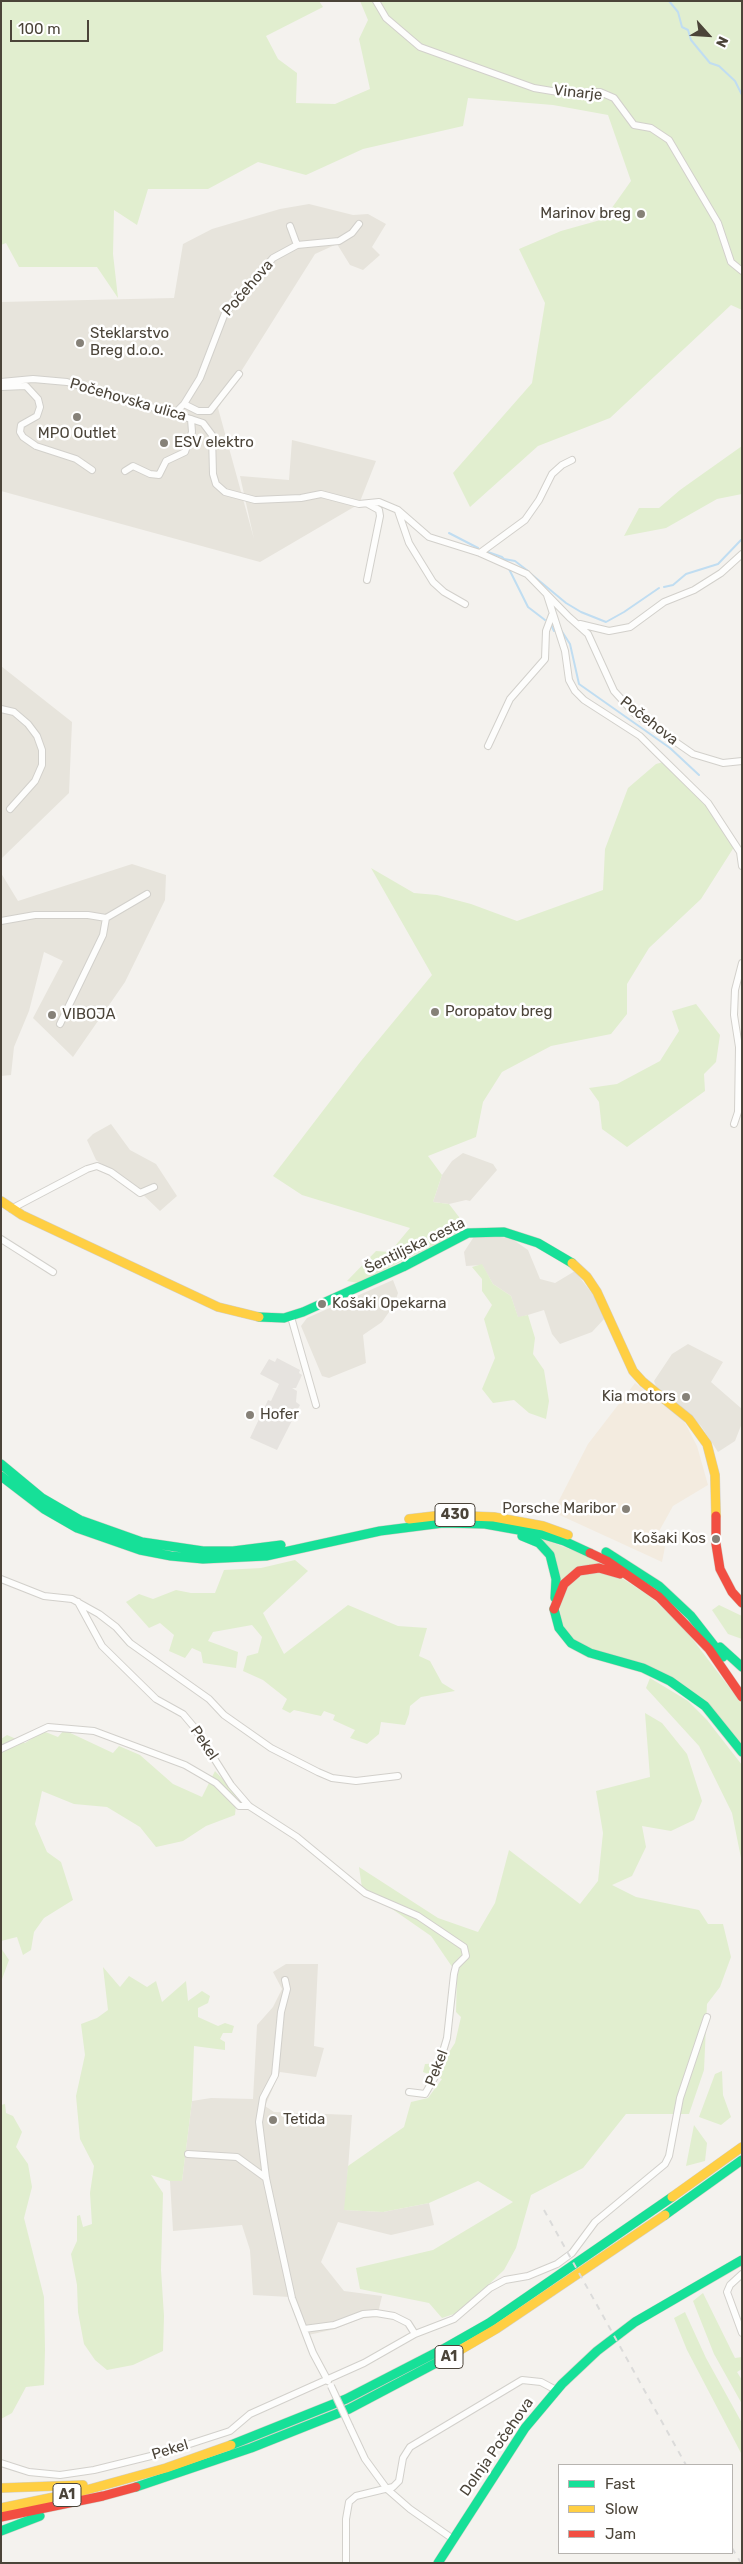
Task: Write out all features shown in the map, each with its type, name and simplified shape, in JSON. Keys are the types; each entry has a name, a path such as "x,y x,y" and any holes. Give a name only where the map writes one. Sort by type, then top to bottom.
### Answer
{"main road":[{"name":"Šentiljska cesta","path":"1,1201 11,1208 218,1307 246,1316 275,1319 291,1317 403,1267 468,1233 496,1231 517,1235 559,1254 576,1266 597,1292 633,1371 643,1382 688,1419 707,1444 715,1475 716,1544 720,1569 728,1586 742,1603"},
{"name":"430","path":"1,1464 42,1498 80,1520 142,1542 203,1551 257,1550 380,1524 443,1515 494,1517 544,1526 593,1545 643,1574 686,1611 714,1643 742,1685"},
{"name":"430","path":"1,1476 44,1509 77,1528 140,1550 203,1559 266,1556 411,1526 485,1524 541,1534 564,1541 607,1561 659,1597 709,1649 742,1697"},
{"path":"485,1524 534,1539 545,1548 555,1566 554,1608 559,1628 571,1643 590,1653 643,1668 670,1681 705,1706 742,1752"},
{"path":"554,1608 569,1578 579,1571 591,1568 610,1570 659,1597"},
{"path":"714,1643 742,1668"},
{"path":"707,2172 714,2161 742,2139"},
{"name":"A1","path":"1,2508 131,2478 209,2454 346,2400 489,2323 742,2148"},
{"name":"A1","path":"1,2518 103,2496 211,2463 349,2409 448,2357 568,2282 742,2160"},
{"name":"Dolnja Počehova","path":"438,2563 525,2428 556,2390 597,2351 635,2322 742,2260"},
{"path":"1,2488 81,2485 120,2477 131,2478"},
{"path":"1,2531 34,2518 95,2502 103,2496"}],"street":[{"name":"Vinarje","path":"376,1 386,18 414,42 426,49 534,88 558,92 600,92 614,98 634,125 651,128 669,140 718,223 731,262 742,270"},
{"name":"Počehova","path":"179,408 200,378 210,357 225,312 273,258 297,245 339,241 352,233 359,224"},
{"path":"290,226 297,245"},
{"path":"179,408 210,411 239,374"},
{"name":"Počehovska ulica","path":"1,382 33,379 67,382 179,408 191,419 203,423 212,436 213,474 216,484 226,492 255,500 301,498 320,494 353,503 368,504 380,502 398,510 429,537 480,553 527,574 577,623"},
{"path":"1,387 26,386 38,399 40,407 37,416 21,425 20,432 23,437 36,446 76,459 92,470"},
{"path":"125,471 133,466 153,475 159,474 166,461 185,452 192,432 191,419"},
{"path":"480,553 525,520 539,500 552,474 562,465 572,460"},
{"path":"368,504 379,510 380,516 368,580"},
{"path":"398,510 408,543 433,582 444,592 465,604"},
{"path":"577,623 609,631 630,627 664,602 694,590 721,573 742,554"},
{"name":"Počehova","path":"546,592 565,651 569,680 575,691 584,700 640,736 708,803 741,852"},
{"path":"488,746 510,699 545,659 546,631 552,615"},
{"name":"Počehova","path":"577,623 594,641 614,691 634,713 694,754 723,763 742,761"},
{"path":"1,709 14,712 33,728 42,750 42,765 35,780 10,809"},
{"path":"741,852 742,866"},
{"path":"1,922 35,915 88,915 106,918 147,894"},
{"path":"60,1024 103,935 106,918"},
{"path":"734,1124 738,1112 739,1047 734,1015 735,990 742,962"},
{"path":"11,1208 87,1169 97,1166 111,1172 140,1193 154,1187"},
{"path":"1,1239 53,1272"},
{"path":"291,1317 316,1405"},
{"path":"1,1579 44,1596 63,1596 78,1602"},
{"name":"Pekel","path":"78,1602 99,1614 116,1627 130,1643 210,1699 224,1715 271,1748 332,1778 367,1781 398,1776"},
{"name":"Pekel","path":"78,1602 102,1646 156,1699 183,1714 194,1727 231,1786 249,1806 297,1837 365,1892 413,1913 464,1947 466,1956 456,1966 454,1974 448,2038 436,2075 425,2094 409,2092"},
{"path":"1,1749 48,1727 94,1732 185,1765 216,1783 239,1806 249,1806"},
{"path":"285,1980 286,1989 281,2012 275,2075 263,2098 259,2122 266,2178 292,2298 304,2329 365,2458 387,2489 410,2509 453,2539"},
{"name":"Pekel","path":"1,2464 29,2472 60,2474 94,2470 159,2454 230,2431 250,2414 364,2363 415,2334 461,2315 490,2288 505,2280 528,2276 557,2264 572,2253 595,2222 665,2164 669,2156 674,2121 680,2098 708,2017"},
{"path":"188,2154 237,2157 266,2178"},
{"path":"742,2274 734,2280 728,2290 728,2297 742,2334"},
{"path":"304,2329 334,2325 363,2314 376,2313 394,2316 408,2323 415,2334"},
{"path":"346,2563 346,2519 349,2502 356,2496 393,2487 399,2481 403,2458 410,2447 522,2380 530,2380 556,2390"}],"shaded area":[{"path":"309,204 353,215 368,214 386,224 372,247 380,255 363,270 350,265 337,244 315,254 218,408 254,539 240,476 289,480 292,440 376,461 359,504 260,562 1,491 1,302 174,298 183,244 212,229 280,209"},
{"path":"1,666 72,722 69,793 1,859"},
{"path":"132,864 166,875 165,900 125,982 73,1057 33,1018 63,961 44,952 29,1011 14,1047 11,1075 1,1076 1,873 18,901"},
{"path":"111,1124 130,1150 156,1164 177,1196 160,1211 138,1190 96,1160 87,1140 93,1134"},
{"path":"463,1153 493,1164 497,1170 470,1201 466,1200 449,1204 433,1202 442,1175 452,1161"},
{"path":"481,1234 512,1239 528,1250 540,1279 555,1283 575,1271 600,1304 605,1318 592,1332 560,1344 552,1334 544,1310 518,1318 511,1296 493,1284 482,1265 466,1266 464,1252 475,1235"},
{"path":"393,1280 398,1293 394,1305 382,1322 363,1335 366,1363 329,1378 322,1376 301,1326 307,1318"},
{"path":"688,1344 723,1362 711,1382 742,1409 742,1423 735,1441 718,1452 701,1426 656,1386 654,1381 672,1354"},
{"path":"277,1358 300,1370 299,1373 302,1375 296,1388 292,1388 297,1391 296,1402 300,1405 277,1450 250,1438 268,1400 271,1401 279,1384 260,1374 269,1359 275,1362"},
{"path":"635,1383 684,1421 697,1446 708,1485 673,1506 657,1535 665,1547 662,1562 553,1512 588,1444"},
{"path":"286,1964 318,1964 314,2046 324,2048 316,2077 280,2072 265,2106 274,2112 352,2115 345,2210 383,2212 429,2203 434,2225 391,2235 338,2222 321,2262 344,2291 382,2296 377,2317 363,2318 335,2329 304,2336 290,2297 253,2295 250,2250 242,2225 173,2231 170,2181 182,2181 192,2101 211,2098 253,2099 257,2025 273,2007 282,1989 273,1972"}],"green space":[{"path":"1,1 319,1 323,7 266,36 278,59 297,73 296,103 335,104 370,89 359,39 368,20 360,1 742,1 742,310 731,305 610,418 538,446 470,507 453,473 532,383 545,303 519,249 561,231 604,219 631,181 608,115 553,105 468,98 463,126 363,149 306,175 258,162 208,189 148,189 137,225 114,210 113,254 118,298 97,267 19,267 6,243 1,245"},
{"path":"742,446 742,494 717,499 666,528 624,536 639,508 659,508 680,490"},
{"path":"667,761 708,802 736,844 701,899 649,948 627,984 627,1014 611,1034 551,1046 502,1072 483,1102 476,1137 428,1156 442,1175 433,1202 449,1204 459,1217 462,1231 358,1283 347,1281 376,1251 390,1252 410,1228 302,1195 273,1176 361,1061 432,975 371,868 414,893 437,895 471,904 517,921 603,890 605,849 628,788 656,764"},
{"path":"696,1004 720,1035 716,1062 704,1074 705,1091 627,1147 602,1129 599,1102 589,1088 617,1084 660,1061 679,1031 672,1011"},
{"path":"482,1264 493,1284 511,1296 518,1317 528,1315 535,1338 533,1354 544,1370 549,1401 546,1419 529,1413 514,1400 493,1403 482,1389 495,1358 484,1319 492,1305 482,1291 482,1279 472,1267"},
{"path":"537,1537 594,1558 601,1565 558,1584"},
{"path":"295,1560 308,1571 263,1613 284,1654 348,1605 398,1626 427,1628 419,1656 430,1661 442,1683 455,1691 421,1697 410,1706 405,1725 381,1722 379,1734 367,1744 350,1738 355,1730 333,1720 335,1715 324,1711 321,1716 294,1710 290,1713 282,1709 287,1699 263,1680 243,1671 247,1656 258,1653 262,1637 252,1625 213,1632 208,1641 238,1652 236,1668 203,1663 201,1652 192,1648 185,1658 169,1651 174,1635 160,1623 149,1628 126,1602 139,1594 153,1599 176,1590 191,1593 215,1593 224,1570 261,1568"},
{"path":"591,1570 617,1575 651,1597 687,1632 742,1704 742,1746 677,1681 656,1669 585,1648 575,1642 562,1626 559,1603 568,1584"},
{"path":"719,1605 742,1616 742,1639 728,1634 712,1610"},
{"path":"650,1678 688,1701 707,1720 742,1765 742,1863 732,1813 699,1746 646,1688"},
{"path":"645,1713 662,1723 687,1754 702,1801 694,1820 671,1831 642,1826 646,1847 632,1876 612,1885 636,1897 699,1910 708,1924 723,1924 731,1957 720,1987 707,2004 704,2070 689,2114 626,2114 583,2168 531,2195 516,2248 504,2270 460,2312 442,2318 429,2303 360,2289 356,2268 433,2250 513,2202 478,2181 429,2203 383,2212 344,2210 348,2166 404,2127 411,2102 428,2098 442,2079 423,2072 425,2064 442,2063 455,2043 461,2017 456,2012 457,1974 431,1936 362,1888 359,1867 438,1918 478,1932 495,1903 509,1850 580,1904 598,1881 603,1833 596,1791 650,1777"},
{"path":"64,1730 113,1753 119,1746 140,1755 173,1784 202,1797 215,1771 237,1794 235,1815 206,1826 183,1841 156,1847 140,1827 107,1807 74,1804 42,1791 35,1824 47,1852 61,1862 73,1900 44,1918 34,1932 31,1950 23,1955 17,1937 1,1941 1,1739 7,1735 25,1743 43,1731 58,1737"},
{"path":"1,1948 9,1960 1,1982"},
{"path":"103,1967 120,1987 129,1976 147,1987 156,1981 162,2002 186,1981 188,2001 202,1991 210,1996 208,2003 198,2008 198,2017 218,2026 225,2023 234,2026 232,2033 223,2033 220,2039 225,2042 225,2050 194,2046 192,2101 182,2181 170,2181 151,2175 163,2193 161,2270 164,2316 163,2351 133,2365 107,2370 95,2360 84,2344 78,2312 77,2285 71,2254 77,2241 77,2216 80,2215 83,2227 92,2224 90,2193 94,2166 80,2139 76,2096 85,2055 81,2024 97,2018 108,2010"},
{"path":"722,2071 723,2095 731,2117 721,2125 699,2117 715,2074"},
{"path":"5,2104 6,2113 13,2116 22,2132 16,2147 28,2164 32,2187 24,2218 44,2297 45,2350 44,2385 26,2387 12,2413 1,2419 1,2105"},
{"path":"694,2125 707,2143 705,2161 686,2166"},
{"path":"703,2293 735,2358 742,2357 742,2369 737,2372 742,2380 742,2404 714,2354 693,2301"},
{"path":"685,2312 706,2358 742,2423 742,2455 687,2350 674,2318"}],"waterway":[{"path":"669,1 678,12 682,27 688,30 691,40 710,63 719,66 735,81 742,95"},
{"path":"449,533 478,548"},
{"path":"664,587 673,585 686,574 718,564 741,540"},
{"path":"485,551 502,557 507,562"},
{"path":"504,559 515,561 528,571"},
{"path":"509,569 528,607 545,620"},
{"path":"531,574 566,603 581,612 606,622 659,588"},
{"path":"551,625 554,631"},
{"path":"561,630 570,644 579,684 670,748 699,775"}],"railway":[{"path":"544,2210 685,2464"},
{"path":"733,2550 741,2563"}],"traffic: fast":[{"path":"259,1317 284,1318 303,1312 403,1267 468,1233 504,1232 538,1243 572,1263"},
{"path":"1,1464 42,1498 80,1520 142,1542 203,1551 233,1551 281,1545"},
{"path":"1,1476 44,1509 77,1528 140,1550 171,1556 203,1559 266,1556 380,1531 443,1523 485,1524 541,1534 564,1541 590,1553"},
{"path":"522,1536 539,1543 550,1555 556,1579 555,1598"},
{"path":"606,1552 659,1586 691,1616 723,1657"},
{"path":"554,1609 559,1628 571,1643 590,1653 643,1668 670,1681 705,1706 742,1752"},
{"path":"720,1647 742,1667"},
{"path":"665,2215 742,2160"},
{"path":"231,2445 346,2399 445,2348 489,2323 672,2197"},
{"path":"438,2563 525,2428 562,2384 597,2351 635,2322 742,2260"},
{"path":"136,2487 251,2448 349,2409 455,2353"},
{"path":"1,2531 40,2516"}],"traffic: slow":[{"path":"1,1201 22,1215 218,1307 259,1317"},
{"path":"572,1263 587,1277 597,1292 633,1371 643,1382 689,1419 707,1444 715,1475 716,1516"},
{"path":"409,1519 443,1515 494,1517 543,1526 568,1535"},
{"path":"672,2197 742,2147"},
{"path":"455,2353 496,2329 665,2215"},
{"path":"1,2508 79,2492 166,2468 231,2445"},
{"path":"1,2488 83,2485"}],"traffic: jam":[{"path":"716,1516 716,1544 720,1569 732,1592 742,1603"},
{"path":"590,1553 607,1561 659,1597 709,1649 742,1697"},
{"path":"554,1609 564,1584 579,1571 599,1568 620,1574"},
{"path":"1,2517 103,2496 136,2487"}],"place":[{"name":"Marinov breg","path":"641,214"},
{"name":"Steklarstvo Breg d.o.o.","path":"80,343"},
{"name":"MPO Outlet","path":"77,417"},
{"name":"ESV elektro","path":"164,443"},
{"name":"Poropatov breg","path":"435,1012"},
{"name":"VIBOJA","path":"52,1015"},
{"name":"Košaki Opekarna","path":"322,1304"},
{"name":"Kia motors","path":"686,1397"},
{"name":"Hofer","path":"250,1415"},
{"name":"Porsche Maribor","path":"626,1509"},
{"name":"Košaki Kos","path":"716,1539"},
{"name":"Tetida","path":"273,2120"}]}
